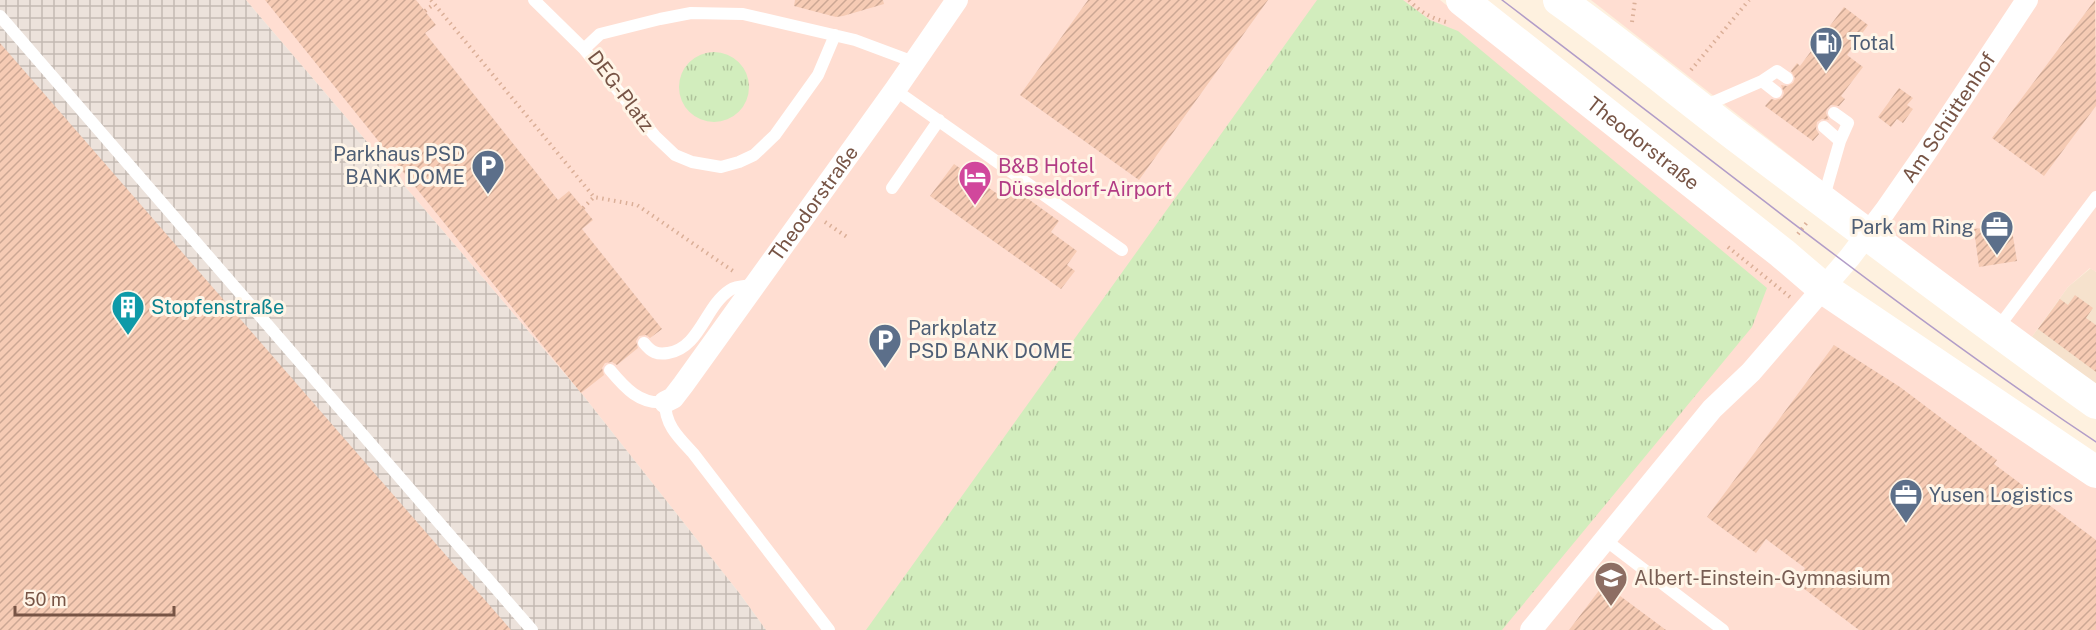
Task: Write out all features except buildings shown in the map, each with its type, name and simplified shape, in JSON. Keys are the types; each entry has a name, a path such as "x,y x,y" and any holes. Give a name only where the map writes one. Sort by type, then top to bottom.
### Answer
{"main road":[{"name":"Theodorstraße","path":"1462,0 1823,288 2096,472"},
{"path":"1559,0 1618,42 1700,108 1823,201 2096,403"}],"street":[{"name":"Theodorstraße","path":"665,402 673,398 683,385 957,0"},
{"name":"Am Schüttenhof","path":"1867,234 1926,152 2027,0"},
{"path":"1532,630 1604,539 1713,409 1751,372 1867,234"}],"lane":[{"path":"534,0 584,49"},
{"name":"DEG-Platz","path":"835,35 818,75 775,135 754,155 721,167 692,162 675,155 655,136 584,49 600,34 691,14 743,14 835,35 855,40 914,62"},
{"path":"0,16 532,630"},
{"path":"1700,108 1762,81 1777,71 1786,78"},
{"path":"1762,81 1776,92"},
{"path":"895,90 1122,250"},
{"path":"1823,201 1840,141 1848,123 1834,113"},
{"path":"892,188 939,120"},
{"path":"1824,127 1840,141"},
{"path":"1996,330 2096,197"},
{"path":"644,343 654,353 662,354 675,352 685,347 719,300 732,289 754,285"},
{"path":"610,370 636,397 648,402 665,402 667,420 672,430 693,453 829,630"},
{"path":"1604,539 1723,630"}],"path":[{"path":"1697,63 1749,0"},
{"path":"425,11 432,2 594,197 637,205 754,285"},
{"path":"583,208 594,197"},
{"path":"1782,253 1823,201"}],"shaded area":[{"path":"0,0 246,0 582,394 766,630 0,630"},
{"path":"246,0 1440,0 1760,256 2096,486 2096,630 766,630 582,394"},
{"path":"1591,0 2096,0 2096,272 2090,268 2068,287 2031,338 1962,290"},
{"path":"2091,268 2096,272 2096,385 2031,338 2068,287"}],"green space":[{"path":"1317,0 1403,0 1430,20 1458,31 1767,288 1752,327 1502,630 866,630"},
{"path":"714,52 727,55 739,62 746,74 749,87 746,100 739,112 727,119 714,122 701,119 689,112 682,100 679,87 682,74 689,62 701,55"}],"tram line":[{"path":"1502,0 1796,226 1944,336 2096,442"}],"place":[{"name":"Total","path":"1826,72"},
{"name":"Parkhaus PSD BANK DOME","path":"488,195"},
{"name":"B&B Hotel Düsseldorf-Airport","path":"975,206"},
{"name":"Park am Ring","path":"1997,256"},
{"name":"Stopfenstraße","path":"128,336"},
{"name":"Parkplatz PSD BANK DOME","path":"885,369"},
{"name":"Yusen Logistics","path":"1906,524"},
{"name":"Albert-Einstein-Gymnasium","path":"1611,607"}]}
